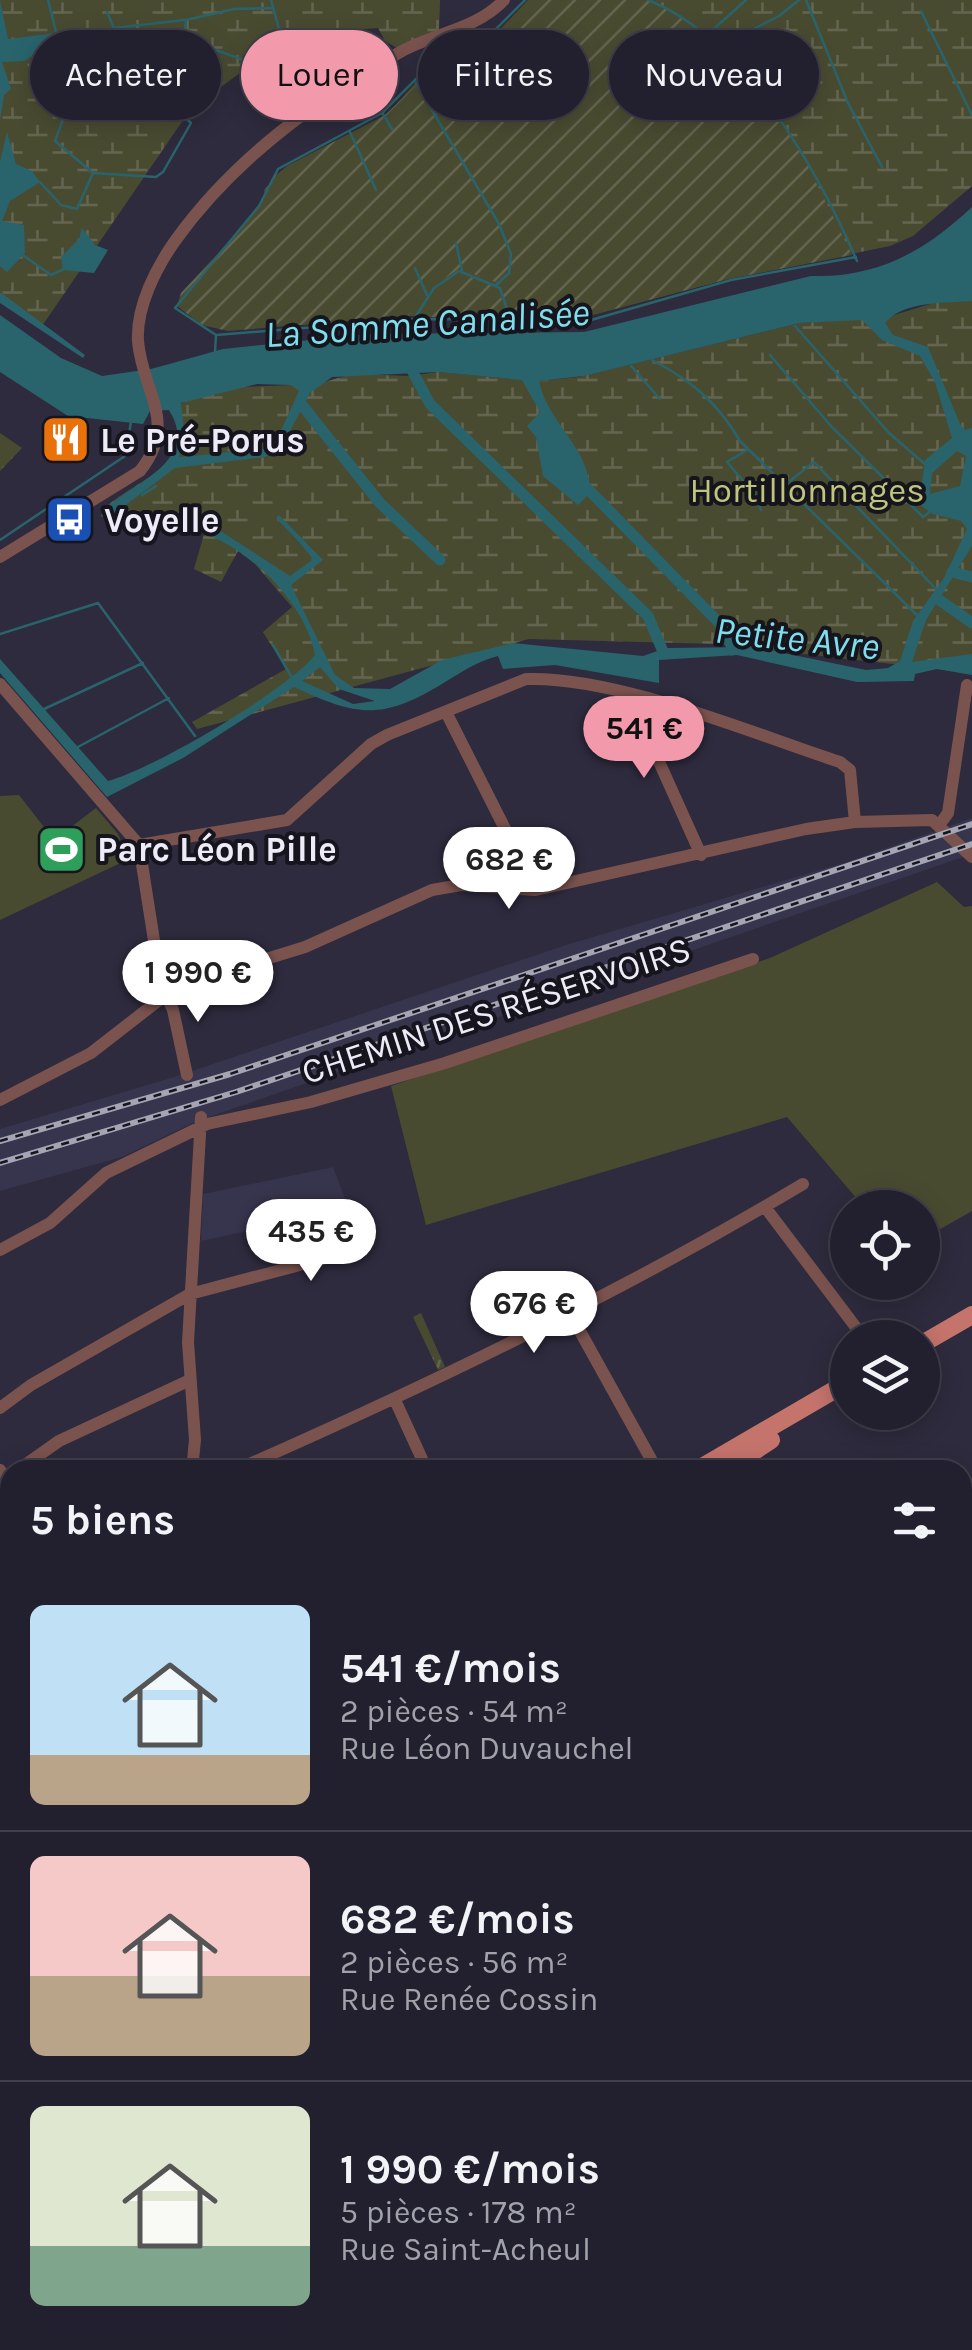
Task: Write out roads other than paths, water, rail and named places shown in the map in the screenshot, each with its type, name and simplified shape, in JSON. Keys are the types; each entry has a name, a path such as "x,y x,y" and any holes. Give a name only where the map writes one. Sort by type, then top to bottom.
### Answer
{"main road":[{"path":"940,1334 972,1316"},
{"path":"731,1460 830,1403"}],"street":[{"path":"0,557 140,471 158,440 159,420 142,357 140,320 156,273 173,243 226,178 293,123 382,64 418,43 481,18 504,0"},
{"path":"139,846 287,820 371,744 526,680 567,682 635,698 840,762 850,770 855,822"},
{"path":"0,684 139,846 164,994 173,1010 187,1074"},
{"path":"943,827 967,686"},
{"path":"635,698 634,706 702,855"},
{"path":"446,712 536,890"},
{"path":"0,1100 90,1053 156,1006 164,994 305,946 444,886 536,890 855,822 920,819 943,827 972,856"},
{"name":"CHEMIN DES RÉSERVOIRS","path":"0,1250 50,1223 106,1173 200,1123 445,1063 753,959"},
{"path":"192,1460 190,1294 200,1123"},
{"path":"259,1460 571,1315 803,1184"},
{"path":"766,1207 851,1320"},
{"path":"0,1408 31,1385 190,1294 349,1252 352,1248 345,1215"},
{"path":"571,1315 651,1460"},
{"path":"31,1460 59,1441 190,1380"},
{"path":"395,1400 422,1460"}],"waterway":[{"path":"48,0 56,30"},
{"path":"271,0 279,30"},
{"path":"215,352 216,335 175,308 259,206 278,169 382,113 424,71 493,32 525,0"},
{"path":"648,0 682,18 715,43 774,111 822,188 857,261"},
{"path":"713,30 746,0"},
{"path":"751,30 799,0"},
{"path":"806,0 848,103 882,167"},
{"path":"93,173 55,141 68,106 150,51 184,39 186,20 234,9 271,8"},
{"path":"921,11 972,115"},
{"path":"107,12 114,28 184,20"},
{"path":"221,52 241,59"},
{"name":"La Somme Canalisée","path":"416,83 499,224 511,254 509,273 496,285"},
{"path":"40,182 61,205 77,209 93,173 156,177 163,172 191,123 188,120"},
{"path":"387,120 392,129"},
{"path":"350,132 376,190"},
{"path":"456,243 462,270"},
{"path":"24,256 51,275 64,269"},
{"name":"La Somme Canalisée","path":"216,335 415,319 591,320 731,280 856,257"},
{"name":"La Somme Canalisée","path":"415,268 427,295"},
{"name":"La Somme Canalisée","path":"416,316 434,288 459,271 500,288 510,319"},
{"path":"795,326 889,433 926,465"},
{"path":"770,355 831,426 923,517 932,510"},
{"path":"652,360 702,394 740,441 919,617"},
{"name":"La Somme Canalisée","path":"409,365 430,404 648,616 664,654"},
{"path":"631,366 660,399"},
{"path":"302,405 380,503 440,560"},
{"path":"0,540 125,456 131,422"},
{"path":"747,450 727,462 757,497 761,510"},
{"path":"786,484 814,462 937,590"},
{"path":"583,484 728,632 732,650"},
{"name":"Petite Avre","path":"142,495 156,486"},
{"name":"Petite Avre","path":"143,524 180,528"},
{"path":"299,540 313,557"},
{"path":"952,572 972,577"},
{"path":"938,599 972,623"},
{"path":"0,634 98,603 195,736"},
{"path":"273,645 291,676"},
{"path":"42,710 143,663"},
{"path":"76,748 169,698"}],"railway":[{"path":"0,1141 230,1074 972,824"},
{"path":"0,1163 236,1092 972,844"}],"place":[{"name":"Le Pré-Porus","path":"65,440"},
{"name":"Voyelle","path":"69,520"},
{"name":"Parc Léon Pille","path":"62,849"}],"park label":[{"name":"Hortillonnages","path":"807,490"}]}
